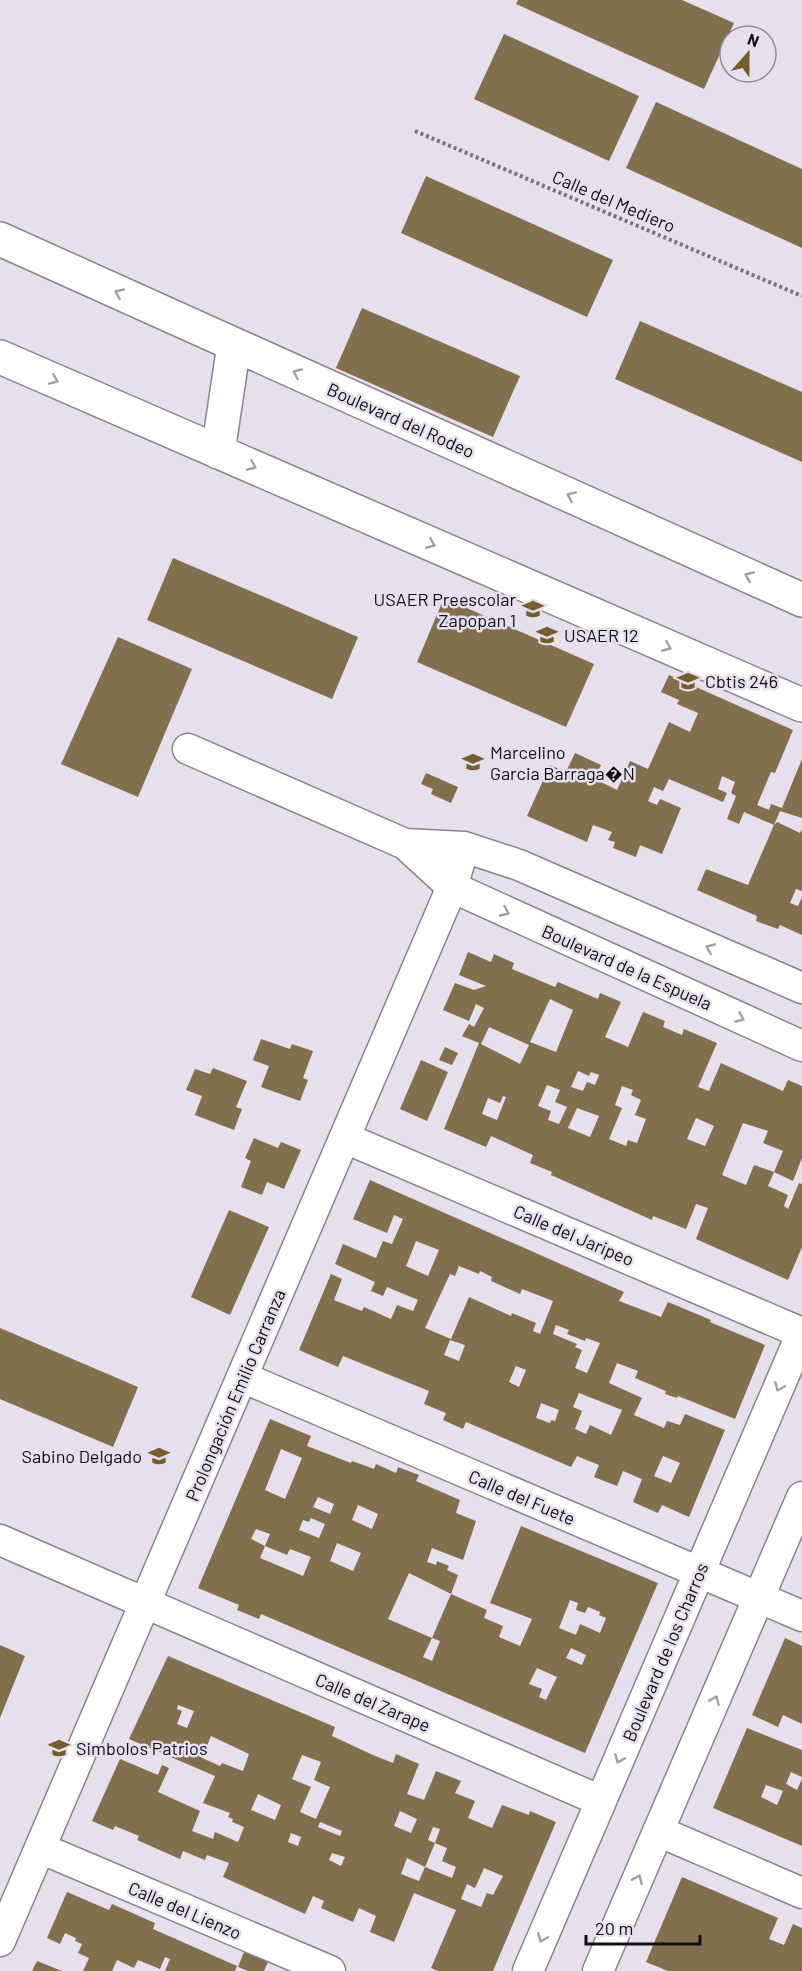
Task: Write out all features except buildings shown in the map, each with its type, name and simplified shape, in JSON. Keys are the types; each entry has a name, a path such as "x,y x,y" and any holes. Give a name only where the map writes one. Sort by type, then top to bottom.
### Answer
{"street":[{"name":"Boulevard del Rodeo","path":"0,239 802,600"},
{"path":"218,452 234,345"},
{"path":"0,357 802,705"},
{"path":"188,749 405,844 464,847 519,866 802,988"},
{"name":"Boulevard de la Espuela","path":"405,844 452,887 802,1046"},
{"name":"Prolongación Emilio Carranza","path":"0,1941 452,887 464,847"},
{"name":"Calle del Jaripeo","path":"345,1138 802,1333"},
{"name":"Boulevard de los Charros","path":"528,1971 802,1333"},
{"name":"Calle del Fuete","path":"242,1377 802,1616"},
{"path":"598,1971 802,1497"},
{"name":"Calle del Zarape","path":"0,1540 601,1801"},
{"path":"658,1831 802,1893"},
{"name":"Calle del Lienzo","path":"40,1848 330,1971"}],"path":[{"name":"Calle del Mediero","path":"415,131 802,296"}],"place":[{"name":"USAER Preescolar Zapopan 1","path":"533,609"},
{"name":"USAER 12","path":"547,635"},
{"name":"Cbtis 246","path":"688,681"},
{"name":"Marcelino Garcia Barraga�N","path":"473,762"},
{"name":"Sabino Delgado","path":"159,1456"},
{"name":"Simbolos Patrios","path":"59,1748"}]}
